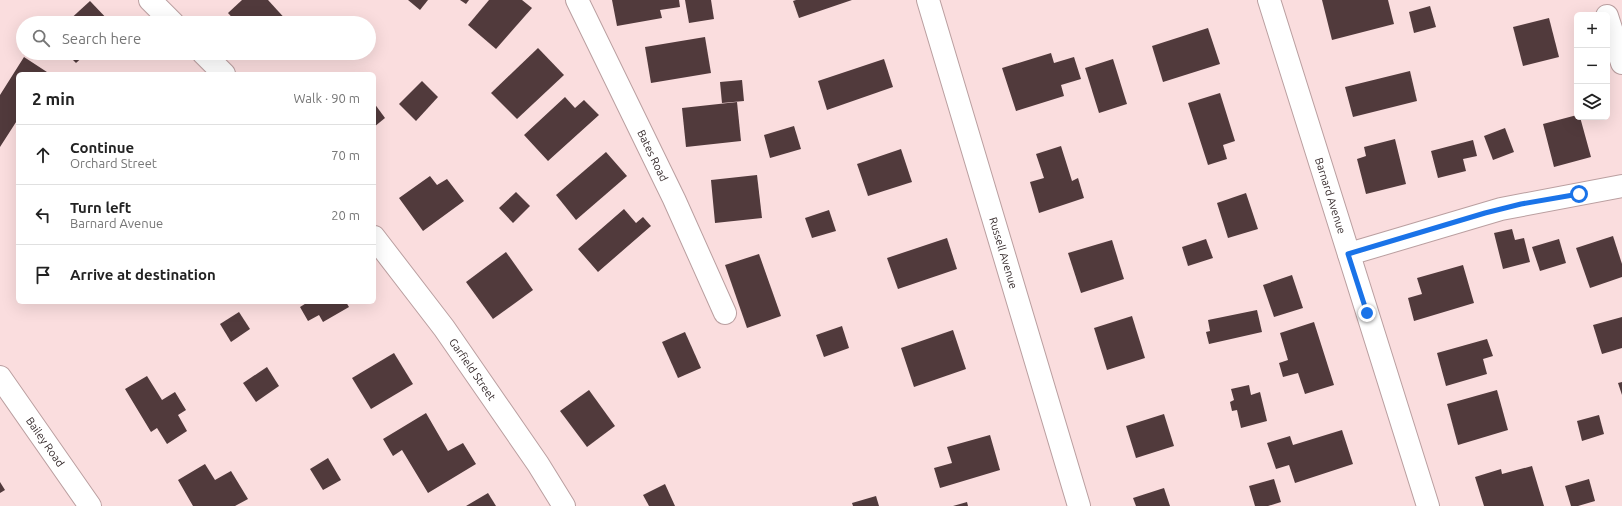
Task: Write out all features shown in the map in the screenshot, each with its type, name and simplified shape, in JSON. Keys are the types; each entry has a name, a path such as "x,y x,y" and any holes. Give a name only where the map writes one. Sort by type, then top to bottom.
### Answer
{"street":[{"path":"150,0 166,16"},
{"name":"Bates Road","path":"577,0 674,199 725,313"},
{"name":"Russell Avenue","path":"928,0 1079,506"},
{"name":"Barnard Avenue","path":"1269,0 1428,506"},
{"path":"1602,0 1606,12"},
{"path":"1610,25 1622,63"},
{"path":"210,60 222,72"},
{"path":"1348,254 1501,209 1622,186"},
{"name":"Garfield Street","path":"376,240 444,328 538,464 564,506"},
{"name":"Bailey Road","path":"0,377 90,506"}],"building":[{"path":"242,0 268,0 283,16 231,16 228,13"},
{"path":"408,0 428,0 420,10"},
{"path":"460,0 469,0 466,4"},
{"path":"489,0 522,0 532,8 496,49 468,25"},
{"path":"612,0 679,0 680,7 660,10 662,18 617,26"},
{"path":"685,0 711,0 714,19 689,23"},
{"path":"852,0 799,18 793,1"},
{"path":"1322,0 1388,0 1394,24 1332,40"},
{"path":"90,1 104,16 74,16"},
{"path":"1430,6 1436,27 1414,33 1409,12"},
{"path":"1549,18 1559,57 1523,66 1513,27"},
{"path":"1208,28 1220,64 1163,82 1152,46"},
{"path":"705,37 711,73 651,83 645,47"},
{"path":"538,48 564,75 517,119 491,93"},
{"path":"1051,53 1054,63 1074,57 1081,79 1061,85 1064,96 1016,111 1002,68"},
{"path":"884,59 893,87 827,110 818,81"},
{"path":"1113,59 1127,104 1099,113 1085,68"},
{"path":"22,60 29,60 47,72 16,72 16,122 0,147 0,95"},
{"path":"1410,71 1417,101 1353,117 1345,87"},
{"path":"742,80 744,101 722,103 720,82"},
{"path":"422,81 438,97 416,121 399,104"},
{"path":"1220,93 1235,141 1223,145 1227,159 1208,165 1188,103"},
{"path":"565,97 575,108 584,100 599,115 548,161 524,135"},
{"path":"737,102 741,141 686,147 682,108"},
{"path":"376,106 385,118 376,125"},
{"path":"1574,116 1574,120 1581,120 1591,157 1554,167 1543,124"},
{"path":"794,126 801,149 770,158 764,135"},
{"path":"1505,128 1514,152 1493,160 1484,136"},
{"path":"1395,139 1406,184 1366,194 1357,159 1366,156 1364,147"},
{"path":"1473,140 1477,156 1463,159 1466,171 1438,178 1431,151"},
{"path":"1061,146 1072,181 1078,178 1084,198 1039,213 1030,182 1044,178 1036,154"},
{"path":"901,149 912,182 868,196 857,164"},
{"path":"606,152 627,176 576,220 556,195"},
{"path":"757,175 762,218 715,223 711,180"},
{"path":"430,176 437,185 447,179 464,201 423,231 399,198"},
{"path":"516,192 530,206 513,223 499,208"},
{"path":"1246,193 1258,229 1228,238 1217,203"},
{"path":"624,209 636,223 643,217 651,226 598,272 578,249"},
{"path":"829,210 836,231 812,238 805,218"},
{"path":"1512,229 1515,240 1524,238 1530,262 1503,269 1494,233"},
{"path":"1613,236 1622,264 1622,277 1590,288 1576,248"},
{"path":"947,238 957,269 898,289 887,258"},
{"path":"1206,239 1213,258 1188,266 1182,247"},
{"path":"1559,239 1566,263 1540,271 1532,247"},
{"path":"1112,240 1124,279 1081,293 1068,253"},
{"path":"506,252 533,290 493,319 466,282"},
{"path":"759,254 781,316 747,328 725,265"},
{"path":"1463,265 1474,303 1414,321 1408,298 1422,294 1417,278"},
{"path":"1292,275 1303,308 1274,317 1263,285"},
{"path":"305,304 347,304 349,307 323,322 319,315 308,321 300,307"},
{"path":"1257,310 1262,332 1209,344 1206,332 1210,331 1208,320"},
{"path":"239,312 250,329 231,342 220,324"},
{"path":"1132,316 1145,358 1107,370 1094,328"},
{"path":"1622,317 1622,348 1602,354 1593,325"},
{"path":"1314,322 1334,385 1305,394 1298,373 1283,377 1279,363 1288,360 1280,333"},
{"path":"842,326 849,348 824,357 816,335"},
{"path":"953,330 966,369 914,387 901,348"},
{"path":"685,332 701,368 678,378 662,342"},
{"path":"1487,339 1493,356 1483,359 1487,374 1446,386 1437,353"},
{"path":"394,353 413,384 371,409 352,378"},
{"path":"267,367 279,386 256,402 243,383"},
{"path":"147,376 162,400 175,392 186,410 178,415 187,431 167,444 157,428 151,432 125,389"},
{"path":"1622,382 1622,395 1618,383"},
{"path":"1249,385 1251,395 1260,392 1267,421 1241,428 1237,410 1232,411 1230,402 1234,400 1231,389"},
{"path":"589,390 615,426 587,447 560,411"},
{"path":"1497,390 1508,430 1458,445 1447,404"},
{"path":"426,413 448,451 463,443 476,464 428,493 402,450 393,456 383,439"},
{"path":"1164,414 1174,446 1136,458 1126,426"},
{"path":"1599,415 1604,434 1582,441 1577,421"},
{"path":"1342,430 1353,464 1295,483 1289,465 1276,469 1267,443 1290,436 1293,445"},
{"path":"990,435 1000,470 940,488 934,468 952,463 947,447"},
{"path":"328,458 341,480 323,490 310,469"},
{"path":"205,464 215,480 231,471 248,499 235,506 193,506 178,480"},
{"path":"1532,466 1544,506 1484,506 1475,477 1501,469 1502,474"},
{"path":"1274,479 1281,502 1268,506 1255,506 1249,486"},
{"path":"1589,479 1595,501 1578,506 1571,506 1565,486"},
{"path":"0,482 5,490 0,493"},
{"path":"665,484 675,506 649,506 643,495"},
{"path":"1164,488 1170,506 1136,506 1133,498"},
{"path":"488,493 496,506 466,506"},
{"path":"876,496 879,506 853,506 852,503"},
{"path":"967,502 968,506 953,506"}],"route":[{"path":"1367,313 1348,254 1485,213 1521,204 1579,194"}]}
